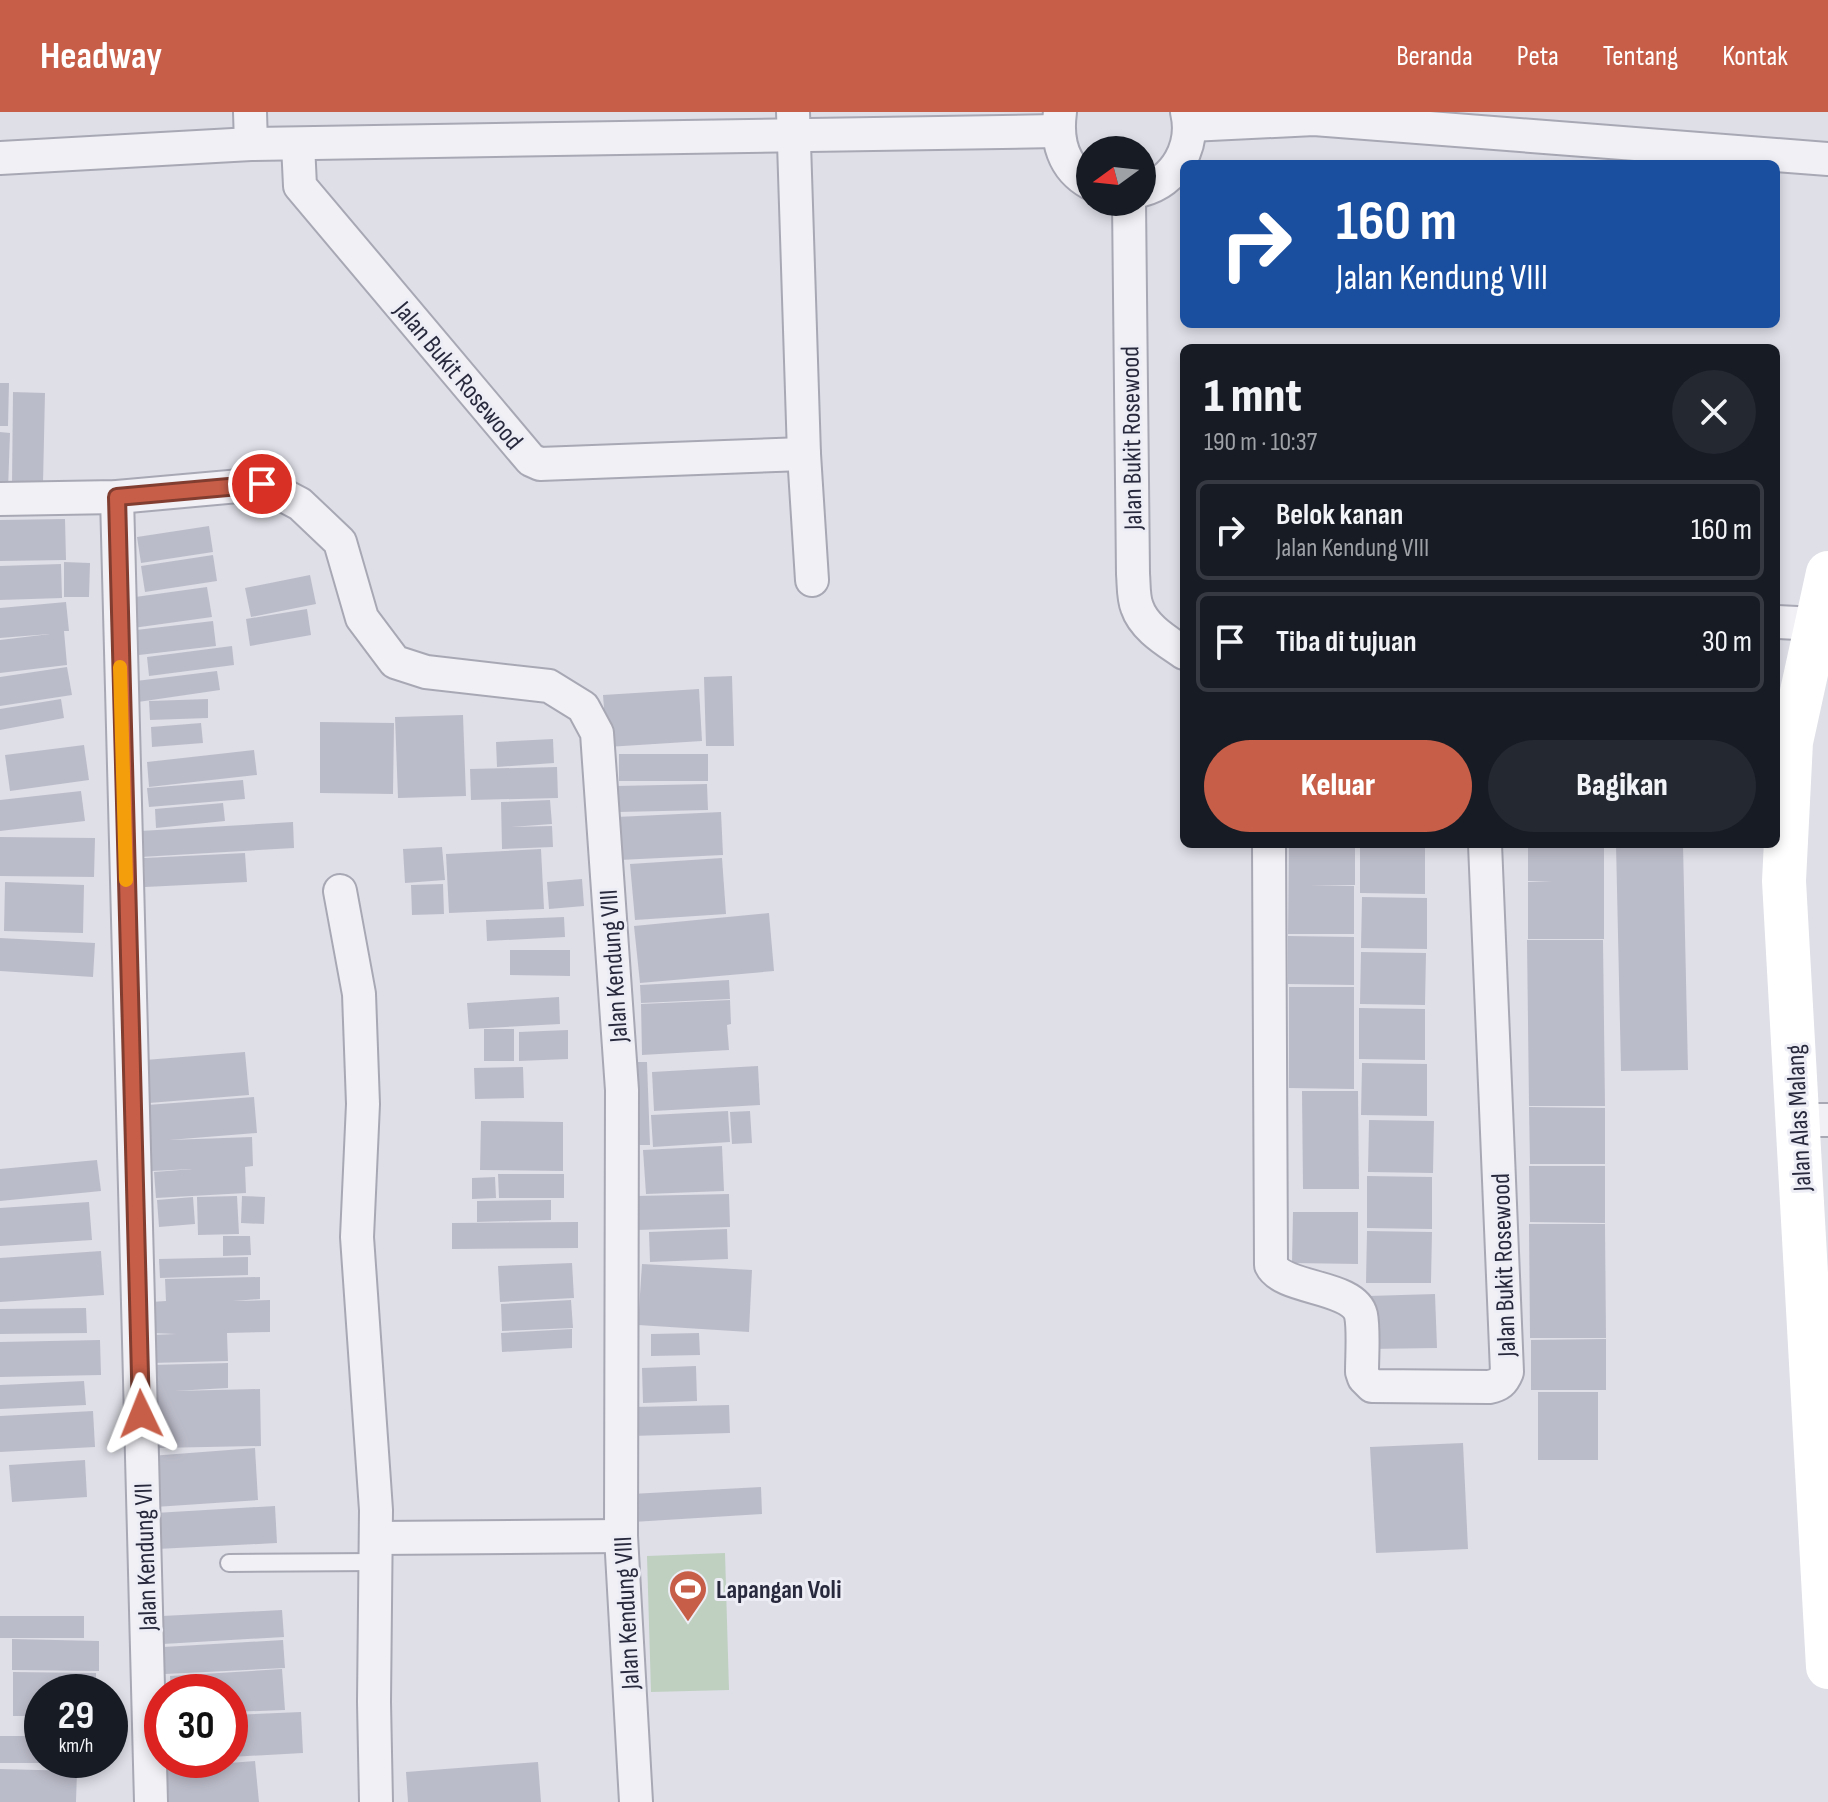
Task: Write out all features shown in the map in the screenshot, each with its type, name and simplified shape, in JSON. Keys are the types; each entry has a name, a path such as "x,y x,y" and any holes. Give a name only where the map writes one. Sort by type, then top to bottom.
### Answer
{"main road":[{"name":"Jalan Alas Malang","path":"1828,573 1796,623 1784,881 1813,1120 1828,1667"}],"street":[{"path":"250,112 251,144"},
{"path":"1181,160 1187,150 1189,118 1314,119 1828,159"},
{"path":"0,158 298,144 530,126 1058,122 1064,157 1076,173"},
{"path":"794,124 804,454 812,580"},
{"name":"Jalan Bukit Rosewood","path":"298,144 300,186 531,460 540,464 804,454"},
{"path":"1156,185 1173,172 1180,161"},
{"name":"Jalan Bukit Rosewood","path":"1129,216 1133,574 1136,605 1156,633 1180,650"},
{"name":"Jalan Kendung VIII","path":"0,499 117,497 262,484 300,504 340,542 362,618 395,662 426,672 549,686 583,707 597,733 622,1090 621,1536 636,1802"},
{"name":"Jalan Kendung VII","path":"117,497 151,1802"},
{"name":"Jalan Bukit Rosewood","path":"1269,848 1273,1270 1277,1275 1356,1305 1361,1314 1362,1372 1372,1386 1489,1387 1498,1385 1507,1372 1485,848"},
{"path":"340,891 359,994 363,1104 357,1237 376,1510 376,1802"},
{"path":"376,1550 621,1536"}],"lane":[{"path":"229,1563 376,1550"}],"green space":[{"name":"Lapangan Voli","path":"725,1553 729,1690 651,1692 647,1556"}],"building":[{"path":"0,383 9,383 8,426 0,426"},
{"path":"13,392 45,393 43,484 12,484"},
{"path":"0,432 10,433 8,490 0,489"},
{"path":"65,519 66,560 0,561 0,520"},
{"path":"209,526 213,552 141,563 137,537"},
{"path":"213,555 217,581 145,592 141,566"},
{"path":"64,562 90,563 89,597 64,597"},
{"path":"61,564 62,598 0,600 0,566"},
{"path":"310,575 316,604 251,617 245,588"},
{"path":"207,587 212,617 133,628 128,598"},
{"path":"66,602 69,631 64,631 67,665 0,673 0,640 50,634 0,638 0,608"},
{"path":"307,609 311,635 250,646 246,619"},
{"path":"213,621 216,646 139,655 136,630"},
{"path":"232,646 234,665 149,676 147,657"},
{"path":"67,667 72,695 0,706 0,677"},
{"path":"217,671 220,690 131,703 128,682"},
{"path":"732,676 734,746 706,746 704,677"},
{"path":"699,689 702,741 607,747 603,695"},
{"path":"61,699 64,718 0,730 0,709"},
{"path":"208,699 208,718 150,720 149,701"},
{"path":"463,715 466,796 398,798 395,717"},
{"path":"320,722 394,723 393,794 320,793"},
{"path":"201,723 203,743 152,747 151,727"},
{"path":"553,739 554,763 497,767 496,742"},
{"path":"84,745 89,780 10,791 5,755"},
{"path":"254,750 257,775 149,787 147,762"},
{"path":"619,754 708,754 708,781 619,781"},
{"path":"557,767 558,798 471,800 470,769"},
{"path":"243,780 245,799 149,807 147,788"},
{"path":"707,784 708,810 618,812 617,786"},
{"path":"81,791 85,821 0,831 0,800"},
{"path":"550,800 552,824 511,827 552,826 553,847 502,849 501,802"},
{"path":"223,803 225,821 156,828 155,809"},
{"path":"721,812 723,855 619,860 616,817"},
{"path":"293,822 294,848 141,857 140,831"},
{"path":"0,837 95,838 94,877 0,876"},
{"path":"442,847 445,880 405,883 403,849"},
{"path":"1289,848 1355,848 1355,885 1310,886 1354,886 1354,934 1288,934"},
{"path":"1360,848 1425,848 1425,894 1360,893"},
{"path":"1528,848 1604,848 1604,939 1528,939 1528,882 1552,881 1528,881"},
{"path":"1616,848 1683,848 1688,1070 1621,1071"},
{"path":"541,849 544,909 449,913 446,854"},
{"path":"245,853 247,882 145,887 144,858"},
{"path":"722,858 726,914 635,920 630,864"},
{"path":"582,879 584,906 549,909 547,882"},
{"path":"5,882 84,885 83,933 4,931"},
{"path":"443,884 444,914 412,915 411,885"},
{"path":"1362,897 1427,898 1427,949 1361,948"},
{"path":"769,913 774,971 640,983 634,926"},
{"path":"564,917 565,937 487,941 486,920"},
{"path":"1288,936 1354,937 1354,985 1288,984"},
{"path":"0,938 95,943 93,977 0,971"},
{"path":"1527,940 1603,940 1605,1106 1529,1106"},
{"path":"510,950 570,950 570,976 510,975"},
{"path":"1361,952 1426,953 1425,1005 1360,1004"},
{"path":"729,980 730,999 641,1003 640,985"},
{"path":"1289,987 1354,987 1354,1089 1289,1088"},
{"path":"559,997 560,1024 469,1029 467,1003"},
{"path":"730,1000 731,1024 727,1025 729,1050 642,1055 641,1004"},
{"path":"1359,1008 1425,1009 1425,1060 1359,1059"},
{"path":"484,1029 514,1029 514,1061 484,1061"},
{"path":"568,1030 568,1059 519,1061 519,1032"},
{"path":"245,1052 249,1095 149,1103 145,1060"},
{"path":"635,1062 647,1062 650,1145 639,1145"},
{"path":"1362,1063 1427,1064 1427,1116 1361,1115"},
{"path":"758,1066 760,1105 654,1111 652,1072"},
{"path":"523,1067 524,1098 475,1099 474,1068"},
{"path":"1302,1091 1358,1091 1359,1189 1303,1189"},
{"path":"254,1097 257,1133 169,1140 252,1137 253,1166 245,1167 246,1193 156,1198 154,1172 193,1169 152,1171 147,1105"},
{"path":"1529,1107 1605,1108 1605,1164 1530,1164"},
{"path":"728,1111 730,1142 653,1147 651,1115"},
{"path":"750,1111 752,1143 732,1144 730,1112"},
{"path":"1369,1120 1434,1121 1433,1173 1368,1172"},
{"path":"481,1121 563,1122 563,1171 480,1170"},
{"path":"722,1146 724,1191 646,1194 643,1150"},
{"path":"97,1160 101,1191 0,1201 0,1169"},
{"path":"1529,1166 1605,1166 1605,1223 1530,1222"},
{"path":"498,1174 564,1174 564,1198 499,1198"},
{"path":"1367,1176 1432,1177 1432,1229 1367,1228"},
{"path":"495,1177 496,1198 472,1199 472,1178"},
{"path":"729,1194 730,1227 637,1230 636,1196"},
{"path":"237,1196 239,1234 198,1235 197,1197"},
{"path":"242,1196 265,1197 264,1224 241,1223"},
{"path":"193,1197 195,1224 159,1227 157,1200"},
{"path":"551,1200 551,1220 477,1222 477,1201"},
{"path":"89,1202 92,1240 0,1246 0,1208"},
{"path":"1293,1212 1358,1212 1358,1264 1292,1263"},
{"path":"578,1222 578,1248 452,1249 452,1223"},
{"path":"1529,1224 1605,1224 1606,1338 1530,1338"},
{"path":"727,1229 728,1259 650,1262 649,1232"},
{"path":"1367,1231 1432,1232 1431,1283 1366,1283"},
{"path":"223,1236 250,1236 251,1255 223,1256"},
{"path":"101,1251 104,1295 0,1302 0,1258"},
{"path":"248,1257 248,1275 160,1278 159,1259"},
{"path":"572,1263 574,1298 500,1302 498,1266"},
{"path":"642,1264 752,1270 749,1332 638,1325"},
{"path":"260,1277 260,1299 233,1301 270,1300 270,1332 227,1333 228,1361 151,1363 150,1335 176,1334 151,1333 150,1302 166,1301 165,1279"},
{"path":"1435,1294 1437,1348 1369,1349 1368,1296"},
{"path":"571,1300 573,1328 502,1331 501,1304"},
{"path":"86,1308 87,1333 0,1334 0,1309"},
{"path":"572,1329 572,1348 502,1352 501,1333"},
{"path":"699,1333 700,1355 651,1356 651,1334"},
{"path":"1606,1339 1606,1390 1531,1390 1531,1340"},
{"path":"100,1340 101,1375 0,1377 0,1342"},
{"path":"228,1363 228,1388 174,1391 260,1389 261,1446 157,1448 151,1365"},
{"path":"696,1366 697,1401 643,1403 642,1368"},
{"path":"84,1381 86,1405 0,1409 0,1385"},
{"path":"1538,1392 1598,1392 1598,1460 1538,1460"},
{"path":"729,1405 730,1433 632,1436 632,1407"},
{"path":"93,1411 95,1447 0,1452 0,1416"},
{"path":"1463,1443 1468,1549 1376,1553 1370,1447"},
{"path":"255,1448 258,1500 155,1507 150,1456"},
{"path":"85,1460 87,1497 12,1502 9,1465"},
{"path":"761,1487 762,1514 633,1522 631,1494"},
{"path":"275,1506 277,1543 157,1549 155,1513"},
{"path":"282,1610 284,1637 163,1644 162,1616"},
{"path":"0,1616 84,1616 84,1638 0,1638"},
{"path":"12,1639 99,1641 99,1671 12,1670"},
{"path":"283,1640 285,1668 165,1674 163,1647"},
{"path":"282,1669 285,1710 248,1711 248,1674 202,1674"},
{"path":"13,1672 96,1673 24,1674 24,1716 13,1716"},
{"path":"301,1712 303,1753 248,1756 248,1714"},
{"path":"0,1736 24,1736 24,1763 0,1763"},
{"path":"255,1761 259,1802 169,1802 167,1778 248,1778 248,1762"},
{"path":"538,1762 541,1802 408,1802 406,1772"},
{"path":"0,1769 24,1770 24,1778 77,1778 76,1802 0,1802"}],"slow traffic":[{"path":"120,667 126,880"}],"place":[{"name":"Lapangan Voli","path":"688,1623"}],"route":[{"path":"141,1414 117,497 262,484"}]}
